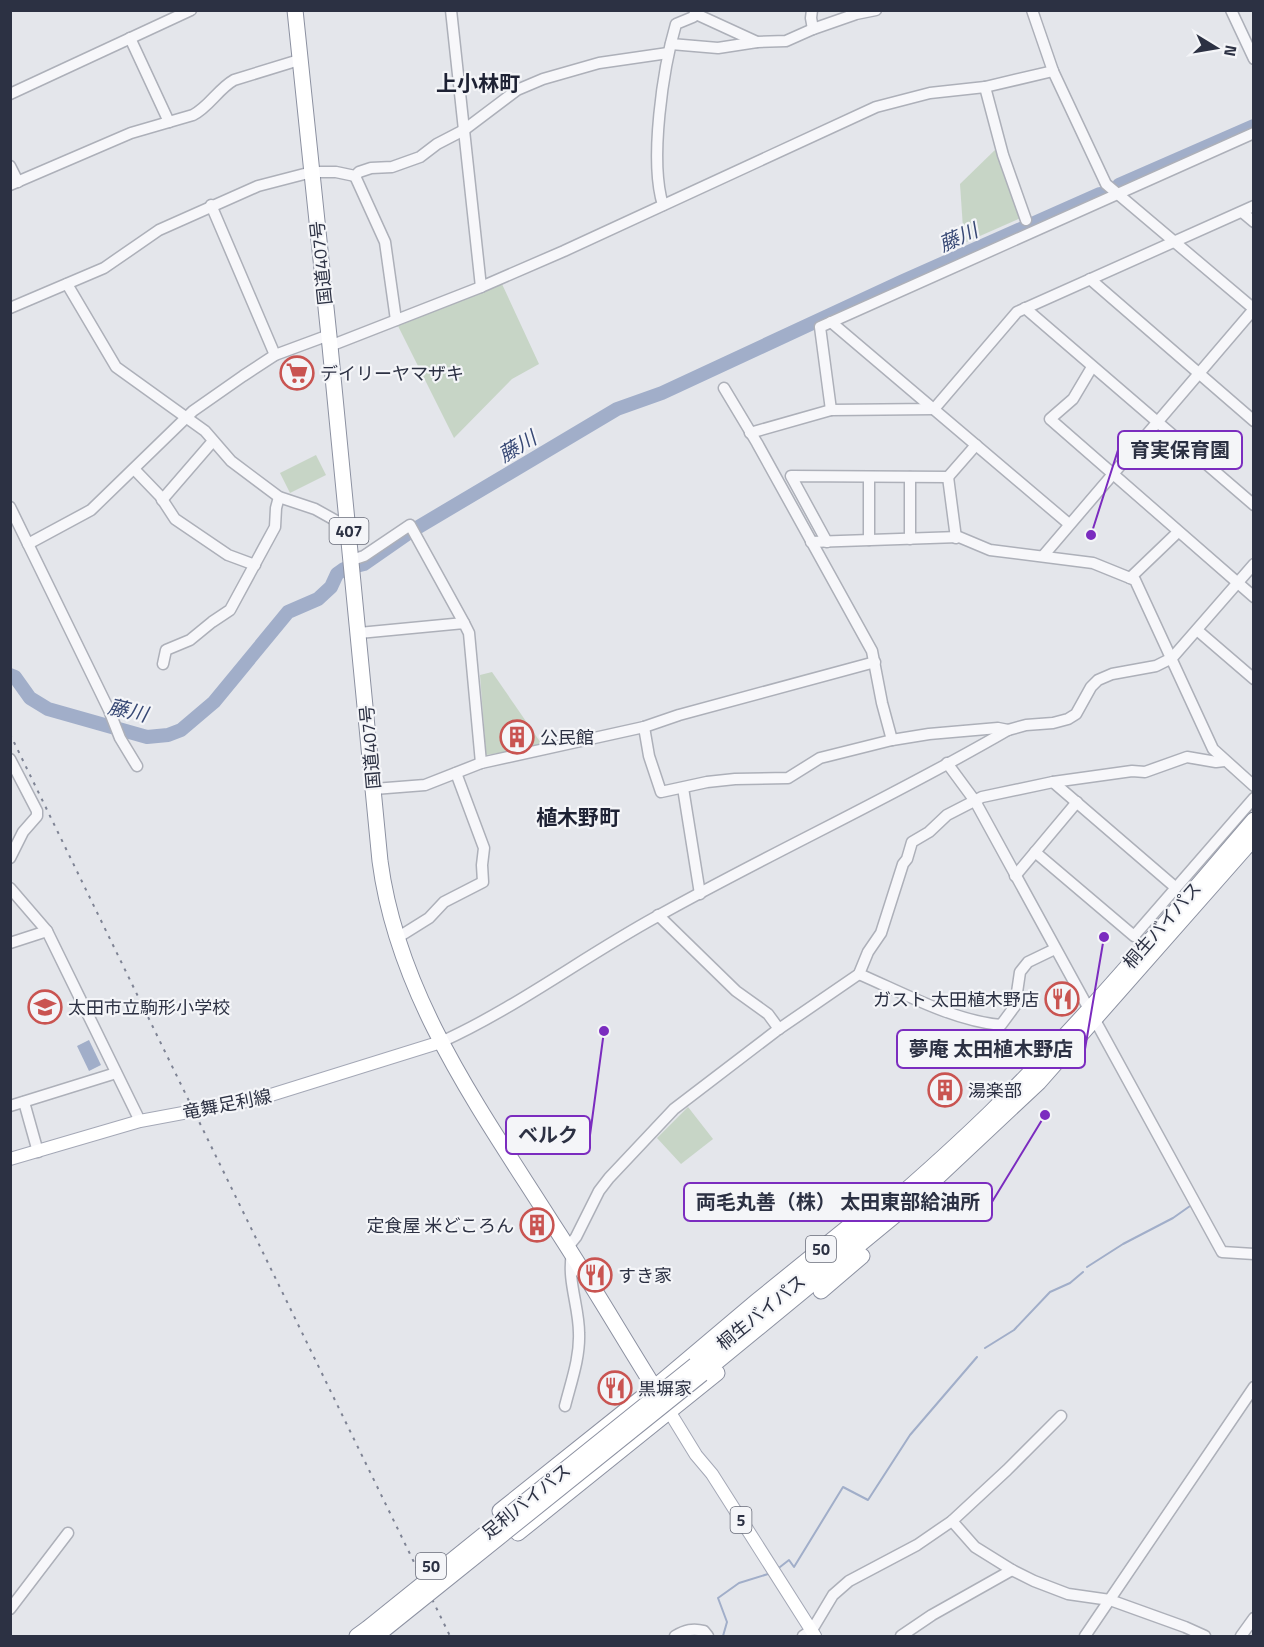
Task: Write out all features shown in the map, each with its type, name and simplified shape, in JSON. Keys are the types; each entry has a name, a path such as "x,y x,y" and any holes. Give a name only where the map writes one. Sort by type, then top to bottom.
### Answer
{"highway":[{"name":"国道407号","path":"295,10 349,528 383,884 397,938 441,1042 471,1095 669,1411"},
{"name":"桐生バイパス","path":"698,1370 910,1203 1039,1082 1254,820"},
{"name":"桐生バイパス","path":"698,1370 903,1195 990,1113 1092,1015 1254,838"},
{"name":"50","path":"367,1634 384,1605 654,1388 953,1140 990,1113"},
{"name":"50","path":"382,1636 400,1626 448,1590 844,1272 915,1210 962,1164 985,1134"},
{"name":"足利バイパス","path":"367,1634 698,1370"}],"main road":[{"name":"竜舞足利線","path":"10,1159 140,1121 255,1100 441,1042"},
{"name":"5","path":"669,1411 696,1455 712,1474 810,1634"}],"street":[{"path":"10,94 191,10"},
{"path":"451,10 481,287"},
{"path":"812,10 810,18 813,29"},
{"path":"355,176 371,168 392,167 420,157 437,144 464,130 518,90 543,79 599,63 670,48 718,48 758,42 786,41 856,14 876,10"},
{"path":"1032,10 1053,71 1103,180 1117,195 1254,309 1043,556"},
{"path":"1231,10 1254,59"},
{"path":"663,205 658,181 660,111 676,24 691,18 697,12 758,42"},
{"path":"130,38 169,122"},
{"path":"10,166 14,184 122,137 201,112 225,85 234,80 299,60"},
{"path":"28,544 91,510 193,411 275,355 396,320 481,287 876,107 930,93 985,87 1053,71"},
{"path":"985,87 1003,155 1026,220"},
{"path":"831,410 820,327 1254,133"},
{"path":"10,308 104,268 159,230 258,186 312,172 336,172 355,176"},
{"path":"355,176 384,242 396,320"},
{"path":"211,205 275,355"},
{"path":"750,434 831,410 934,409 1017,312 1254,207"},
{"path":"1242,212 1254,222"},
{"path":"1090,279 1254,421"},
{"path":"67,285 116,367 205,431 231,461 279,497 315,509 349,528"},
{"path":"1024,308 1254,505"},
{"path":"831,322 1069,524"},
{"path":"1092,367 1073,399 1050,419 1254,597"},
{"path":"724,388 872,651 892,740"},
{"path":"162,500 213,441"},
{"path":"956,537 948,477 976,445"},
{"path":"134,469 162,500 171,516 182,525 228,555 255,565"},
{"path":"827,542 791,476 948,477"},
{"path":"869,477 869,540"},
{"path":"910,477 910,539"},
{"path":"163,664 166,650 189,640 230,610 275,527 279,497"},
{"path":"10,507 109,710 120,738 137,766"},
{"path":"352,560 364,556 410,525 469,633 481,763"},
{"path":"1130,578 1178,532"},
{"path":"811,542 956,537 990,550 1093,563 1135,580 1213,749 1254,786"},
{"path":"441,1042 475,1027 658,915 1008,730 1068,719 1076,714 1091,687 1098,680 1112,674 1156,666 1172,658 1254,564"},
{"path":"358,633 464,623"},
{"path":"1197,630 1254,679"},
{"path":"374,789 424,785 481,763 644,727 678,715 875,662"},
{"path":"644,727 649,756 661,792 735,779 788,778 820,758 892,740 998,728 1008,730"},
{"path":"565,1406 579,1345 570,1250 599,1191 637,1146 689,1096 779,1029 860,974 868,952 881,933 912,842 929,832 947,814 982,797 1053,782 1131,771 1145,772 1187,757 1216,762 1224,761"},
{"path":"10,759 37,811 37,816 23,832 10,858"},
{"path":"947,763 975,801 1222,1252 1254,1254"},
{"path":"397,938 429,918 444,902 483,882 484,848 456,773"},
{"path":"1053,782 1175,887"},
{"path":"683,788 700,894"},
{"path":"1035,852 1134,936 1254,798"},
{"path":"1015,876 1077,802"},
{"path":"10,888 47,931 140,1121"},
{"path":"658,915 732,986 768,1014 779,1029"},
{"path":"10,943 47,931"},
{"path":"860,974 933,1006 975,1021 1001,1025 1015,1006 1020,972 1028,962 1055,949"},
{"path":"10,1106 116,1073"},
{"path":"24,1102 38,1152"},
{"path":"1085,1636 1254,1388"},
{"path":"810,1634 833,1595 849,1581 916,1545 952,1521 1060,1416"},
{"path":"952,1521 975,1547 1034,1581 1068,1594 1110,1600 1205,1636"},
{"path":"10,1610 68,1533"},
{"path":"901,1636 932,1615 1012,1570"},
{"path":"1241,1636 1254,1618"},
{"path":"675,1636 695,1628 704,1631 708,1636"}],"green space":[{"path":"998,147 1023,217 964,243 960,184"},
{"path":"502,284 539,364 512,379 454,438 398,326"},
{"path":"316,455 326,475 290,493 280,473"},
{"path":"492,672 543,746 486,755 480,675"},
{"path":"688,1107 713,1139 681,1164 657,1138"}],"water":[{"path":"89,1040 101,1065 89,1071 77,1046"}],"waterway":[{"name":"藤川","path":"1119,185 1254,126"},
{"name":"藤川","path":"10,675 15,677 30,698 48,709 147,737 168,735 181,730 214,702 288,612 318,599 331,587 337,574 344,569 364,564 410,532 617,409 662,393 903,281 1100,194"},
{"path":"1087,1267 1190,1206"},
{"path":"985,1348 1014,1330 1050,1292 1070,1283 1083,1272"},
{"path":"780,1567 789,1560 794,1567 843,1487 868,1500 910,1435 977,1357"},
{"path":"723,1636 727,1622 718,1598 739,1583 768,1574"}],"railway":[{"path":"10,734 450,1636"}],"place":[{"name":"デイリーヤマザキ","path":"297,373"},
{"name":"育実保育園","path":"1091,535"},
{"name":"公民館","path":"517,737"},
{"name":"夢庵 太田植木野店","path":"1104,937"},
{"name":"ガスト 太田植木野店","path":"1062,999"},
{"name":"太田市立駒形小学校","path":"45,1007"},
{"name":"ベルク","path":"604,1031"},
{"name":"湯楽部","path":"945,1090"},
{"name":"両毛丸善（株） 太田東部給油所","path":"1045,1115"},
{"name":"定食屋 米どころん","path":"537,1225"},
{"name":"すき家","path":"595,1275"},
{"name":"黒塀家","path":"615,1388"}],"district":[{"name":"上小林町","path":"478,83"},
{"name":"植木野町","path":"578,817"}]}
